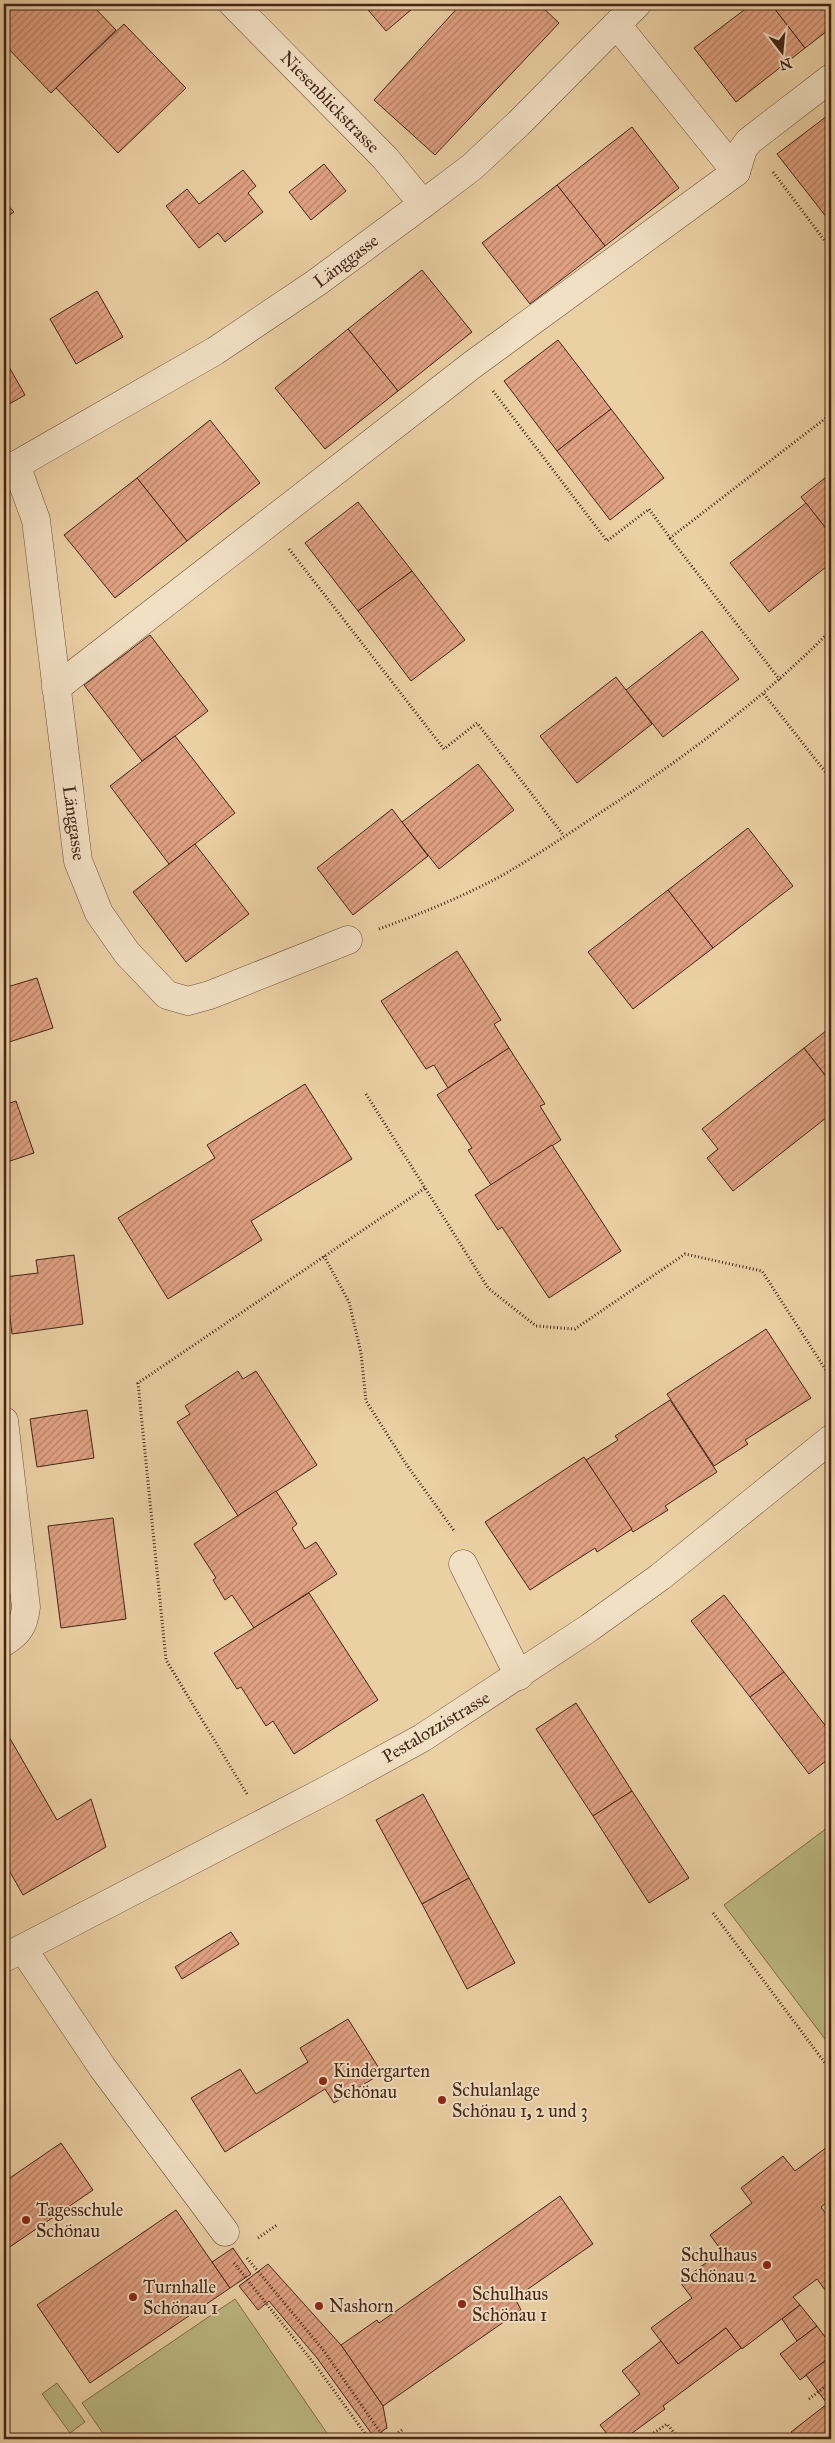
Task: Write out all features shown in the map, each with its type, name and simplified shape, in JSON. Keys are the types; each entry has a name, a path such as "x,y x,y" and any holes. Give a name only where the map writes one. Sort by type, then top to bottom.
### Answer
{"street":[{"name":"Niesenblickstrasse","path":"233,4 385,158 423,204"},
{"name":"Länggasse","path":"348,940 210,995 188,1000 167,995 127,952 99,913 78,861 36,520 10,468 215,351 316,284 423,204 492,149 637,4"},
{"path":"617,24 736,172"},
{"path":"56,688 472,365 736,172 743,149 749,141 831,78"},
{"path":"4,1421 26,1607 24,1623 16,1635 4,1642"},
{"name":"Pestalozzistrasse","path":"14,1954 422,1738 519,1676 660,1577 831,1439"},
{"path":"463,1564 519,1676"},
{"path":"14,1954 233,2241"}],"path":[{"path":"749,141 831,249"},
{"path":"472,365 607,541 649,509 780,680"},
{"path":"670,538 831,414"},
{"path":"268,522 444,749 477,723 564,836"},
{"path":"348,940 421,913 501,876 564,836 703,742 764,694 831,630"},
{"path":"764,694 831,779"},
{"path":"366,1094 488,1288 536,1326 575,1329 685,1254 762,1271 831,1378"},
{"path":"264,1822 166,1660 138,1383 425,1188"},
{"path":"324,1256 349,1302 361,1353 366,1400 406,1464 454,1528 463,1564"},
{"path":"713,1913 831,2071"},
{"path":"233,2241 230,2258 316,2366 369,2439"},
{"path":"233,2241 324,2351 385,2439"},
{"path":"809,2399 831,2382"},
{"path":"645,2439 667,2424 679,2439"},
{"path":"390,2439 402,2430"}],"shaded area":[{"path":"831,1825 831,2047 724,1905"},
{"path":"235,2299 331,2439 107,2439 82,2403"},
{"path":"57,2383 85,2422 70,2433 42,2394"}],"building":[{"path":"14,4 91,4 116,30 51,93 4,44 4,13"},
{"path":"363,4 418,4 386,31"},
{"path":"461,4 539,4 559,23 435,155 374,100"},
{"path":"752,4 771,4 805,48 736,102 694,48"},
{"path":"771,4 831,4 831,28 805,48"},
{"path":"124,24 186,88 118,153 56,88"},
{"path":"831,113 831,223 777,154"},
{"path":"632,127 679,188 605,246 557,185"},
{"path":"324,164 346,191 311,220 289,192"},
{"path":"243,170 256,186 248,193 263,212 225,242 218,233 199,248 166,206 187,189 199,204"},
{"path":"557,185 605,246 530,304 482,243"},
{"path":"4,201 14,212 4,219"},
{"path":"422,270 472,332 398,391 348,329"},
{"path":"97,291 123,337 76,364 50,319"},
{"path":"348,329 398,391 325,449 275,388"},
{"path":"558,340 611,409 557,451 504,381"},
{"path":"4,358 25,395 4,407"},
{"path":"611,409 664,478 610,520 557,451"},
{"path":"210,420 260,483 187,541 137,478"},
{"path":"831,473 831,535 801,497"},
{"path":"137,478 187,541 115,598 64,535"},
{"path":"358,502 412,571 358,611 305,543"},
{"path":"806,503 831,535 831,563 769,612 730,563"},
{"path":"412,571 465,640 411,681 358,611"},
{"path":"702,631 739,679 663,737 626,690"},
{"path":"150,635 208,711 142,761 84,685"},
{"path":"616,677 652,724 577,783 540,736"},
{"path":"175,736 235,813 169,864 110,786"},
{"path":"478,764 514,810 439,869 402,822"},
{"path":"392,809 428,856 353,915 317,868"},
{"path":"748,828 793,886 713,948 668,890"},
{"path":"195,844 249,914 186,962 133,892"},
{"path":"668,890 713,948 633,1009 588,952"},
{"path":"457,951 501,1020 494,1024 509,1048 448,1088 434,1065 426,1069 381,1001"},
{"path":"37,978 53,1028 6,1043 4,1034 4,988"},
{"path":"831,1027 831,1083 804,1048"},
{"path":"509,1048 545,1104 540,1106 561,1140 491,1185 468,1150 472,1148 437,1095"},
{"path":"804,1048 831,1083 831,1114 733,1191 707,1158 718,1149 702,1129"},
{"path":"305,1084 352,1159 251,1221 262,1240 168,1299 118,1218 215,1158 207,1145"},
{"path":"16,1101 34,1153 4,1163 4,1105"},
{"path":"552,1145 621,1251 549,1298 502,1227 498,1230 475,1195"},
{"path":"74,1255 83,1324 12,1334 5,1277 38,1273 36,1260"},
{"path":"766,1329 811,1398 745,1440 748,1444 714,1466 667,1394"},
{"path":"238,1371 243,1379 256,1371 317,1465 238,1516 177,1422 190,1414 185,1406"},
{"path":"670,1400 717,1472 665,1506 668,1510 633,1532 586,1460 618,1440 615,1436"},
{"path":"87,1410 94,1458 37,1467 30,1419"},
{"path":"584,1457 632,1529 597,1552 595,1548 530,1590 485,1522"},
{"path":"276,1491 297,1524 292,1528 305,1549 316,1542 337,1574 254,1628 232,1595 225,1600 213,1580 216,1578 194,1544"},
{"path":"113,1518 126,1619 61,1628 48,1526"},
{"path":"309,1593 378,1700 294,1754 273,1721 266,1726 241,1687 237,1689 214,1653"},
{"path":"724,1595 784,1672 750,1697 691,1621"},
{"path":"784,1672 831,1733 831,1757 809,1774 750,1697"},
{"path":"576,1703 632,1791 593,1816 536,1729"},
{"path":"4,1728 57,1820 91,1799 106,1847 23,1895 5,1863 9,1860 4,1851"},
{"path":"632,1791 689,1878 649,1903 593,1816"},
{"path":"423,1794 469,1878 422,1904 376,1820"},
{"path":"469,1878 515,1963 467,1989 422,1904"},
{"path":"231,1932 239,1944 182,1979 175,1967"},
{"name":"Kindergarten Schönau","path":"348,2019 382,2073 334,2103 325,2089 225,2152 191,2098 240,2069 256,2094 308,2062 300,2048"},
{"name":"Tagesschule Schönau","path":"61,2143 93,2190 4,2251 4,2182"},
{"name":"Schulhaus Schönau 2","path":"831,2144 831,2199 821,2207 831,2221 831,2298 817,2279 793,2297 800,2305 742,2349 726,2328 678,2364 651,2328 692,2298 680,2282 722,2251 710,2235 752,2203 741,2188 783,2156 795,2171"},
{"name":"Schulhaus Schönau 1","path":"560,2196 593,2244 515,2298 521,2310 383,2406 341,2345 377,2320 379,2323"},
{"name":"Turnhalle Schönau 1","path":"176,2210 230,2288 90,2383 37,2305"},
{"path":"233,2248 251,2274 230,2288 212,2262"},
{"path":"268,2264 341,2345 383,2406 387,2428 374,2437 317,2358 269,2301 258,2310 239,2286"},
{"path":"800,2305 817,2326 797,2341 782,2319"},
{"path":"817,2326 831,2345 831,2356 800,2380 780,2354"},
{"path":"726,2328 741,2348 663,2406 665,2409 624,2439 611,2439 600,2425 640,2394 622,2371 661,2341 678,2364"},
{"path":"829,2358 831,2361 831,2409 806,2375"},
{"path":"827,2404 831,2409 831,2433 824,2439 797,2439 791,2432"}],"place":[{"name":"Kindergarten Schönau","path":"323,2081"},
{"name":"Schulanlage Schönau 1, 2 und 3","path":"442,2100"},
{"name":"Tagesschule Schönau","path":"26,2220"},
{"name":"Schulhaus Schönau 2","path":"767,2265"},
{"name":"Turnhalle Schönau 1","path":"133,2297"},
{"name":"Schulhaus Schönau 1","path":"462,2304"},
{"name":"Nashorn","path":"319,2306"}]}
